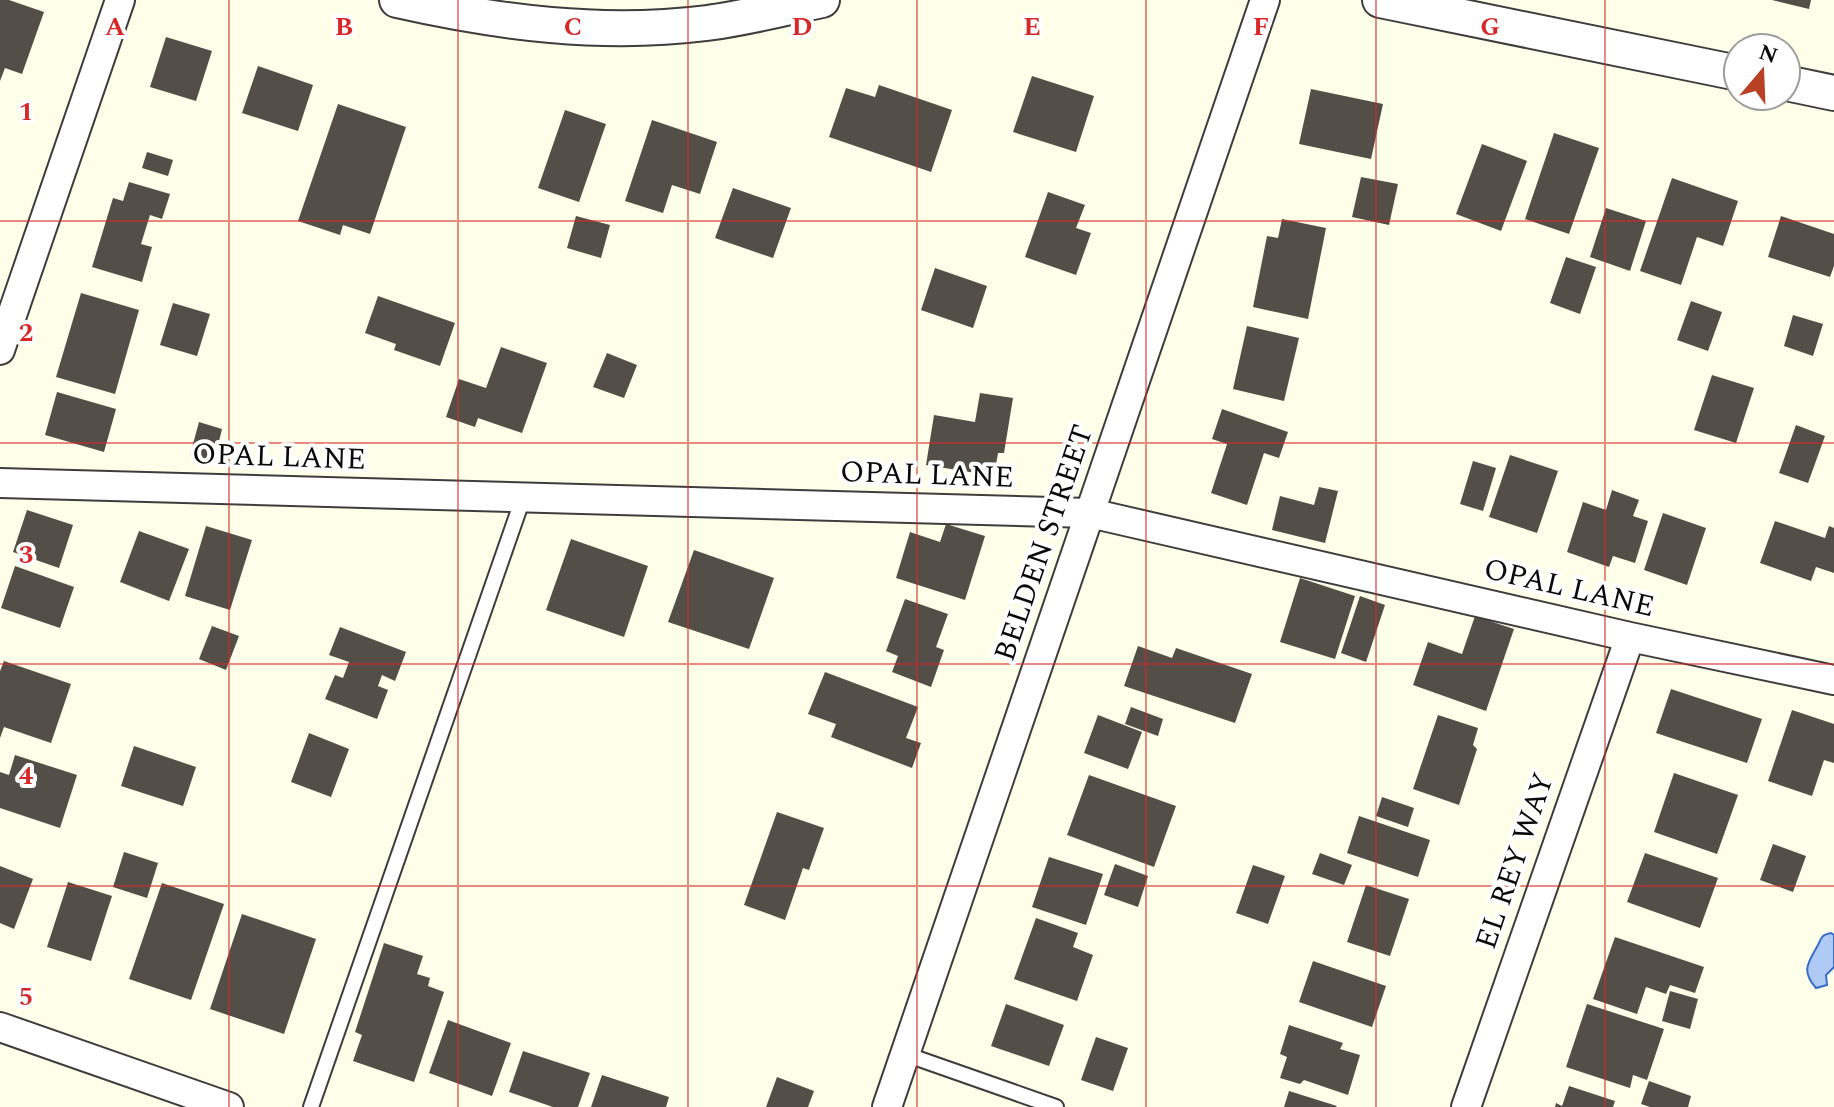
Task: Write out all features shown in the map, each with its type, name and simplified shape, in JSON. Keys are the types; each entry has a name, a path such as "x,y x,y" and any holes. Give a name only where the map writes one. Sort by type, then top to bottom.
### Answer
{"street":[{"path":"0,350 120,0"},
{"path":"397,0 467,16 508,11 546,26 626,29 706,23 822,0"},
{"name":"BELDEN STREET","path":"887,1107 1265,0"},
{"path":"1380,0 1722,70"},
{"path":"1802,86 1834,93"},
{"name":"OPAL LANE","path":"0,483 1090,513 1630,637 1834,680"},
{"name":"EL REY WAY","path":"1466,1107 1630,637"},
{"path":"0,1027 229,1107"}],"lane":[{"path":"311,1107 523,498"},
{"path":"905,1054 1056,1107"}],"water":[{"path":"1831,933 1834,935 1834,967 1826,975 1827,985 1816,988 1808,976 1808,966 1822,937"}],"building":[{"path":"0,0 44,12 22,74 5,68 0,81"},
{"path":"1772,0 1811,0 1809,9"},
{"path":"166,37 212,51 196,101 150,87"},
{"path":"258,66 313,85 298,131 242,113"},
{"path":"1032,76 1094,96 1076,152 1013,132"},
{"path":"879,85 952,110 931,172 829,137 846,88 875,97"},
{"path":"1311,89 1383,104 1371,159 1299,144"},
{"path":"338,104 406,127 370,234 343,225 340,235 298,221"},
{"path":"565,110 606,124 579,202 538,188"},
{"path":"652,120 717,142 700,194 672,185 663,213 625,201"},
{"path":"1554,133 1599,148 1569,234 1525,219"},
{"path":"1482,144 1527,161 1501,231 1456,214"},
{"path":"147,152 173,160 168,176 142,168"},
{"path":"1361,177 1398,184 1389,225 1352,217"},
{"path":"1672,178 1738,201 1723,246 1697,237 1681,285 1640,271"},
{"path":"129,182 170,194 162,219 150,215 141,244 152,247 142,282 92,267 113,198 123,201"},
{"path":"733,188 791,208 773,258 715,238"},
{"path":"1048,192 1085,205 1076,228 1091,233 1076,275 1025,257"},
{"path":"1606,208 1646,221 1630,271 1590,257"},
{"path":"576,216 610,225 601,258 567,248"},
{"path":"1781,216 1834,234 1834,266 1830,277 1768,257"},
{"path":"1282,219 1326,228 1308,319 1253,307 1267,236 1278,238"},
{"path":"1566,257 1596,267 1580,314 1550,303"},
{"path":"935,268 987,286 973,328 921,310"},
{"path":"81,293 139,310 115,394 56,377"},
{"path":"378,296 455,323 440,366 394,350 396,344 365,333"},
{"path":"1691,301 1722,312 1708,351 1677,340"},
{"path":"173,303 210,314 197,356 160,345"},
{"path":"1793,315 1823,324 1813,356 1784,346"},
{"path":"1247,326 1299,338 1284,401 1233,389"},
{"path":"501,347 547,363 522,433 478,418 475,427 446,417 459,379 486,388"},
{"path":"607,353 637,365 624,398 593,387"},
{"path":"1712,375 1754,388 1736,443 1694,430"},
{"path":"57,392 116,409 104,452 45,435"},
{"path":"980,393 1013,398 1004,453 998,453 994,476 926,465 934,415 975,422"},
{"path":"1222,409 1288,432 1279,458 1264,453 1247,505 1211,493 1227,444 1212,439"},
{"path":"199,422 222,429 214,462 190,455"},
{"path":"1796,425 1825,436 1808,483 1779,473"},
{"path":"1510,455 1558,471 1537,533 1489,517"},
{"path":"1473,461 1496,468 1483,511 1460,504"},
{"path":"1319,487 1338,491 1325,543 1272,530 1280,496 1314,505"},
{"path":"1612,490 1639,500 1633,516 1648,521 1635,563 1613,556 1609,567 1567,552 1583,502 1606,510"},
{"path":"27,510 73,525 59,568 13,552"},
{"path":"1663,513 1706,528 1687,585 1644,570"},
{"path":"1775,521 1825,538 1829,526 1834,528 1834,573 1816,567 1811,581 1760,563"},
{"path":"946,524 985,536 965,600 896,578 910,532 940,542"},
{"path":"206,526 252,540 230,610 185,596"},
{"path":"139,531 189,549 169,601 120,582"},
{"path":"571,539 648,566 624,637 546,610"},
{"path":"694,550 774,578 749,649 668,622"},
{"path":"15,566 74,587 60,628 1,608"},
{"path":"1300,578 1355,596 1335,659 1280,642"},
{"path":"1360,596 1385,605 1366,662 1341,653"},
{"path":"905,599 948,614 936,647 944,650 931,687 892,672 898,656 886,651"},
{"path":"1475,616 1514,629 1486,711 1413,685 1428,642 1462,654"},
{"path":"212,626 239,636 226,670 199,659"},
{"path":"340,627 406,652 395,681 382,675 378,686 388,690 377,719 325,699 335,675 343,678 349,662 329,655"},
{"path":"1138,646 1172,658 1176,648 1252,674 1235,723 1124,686"},
{"path":"4,661 71,684 51,743 4,727 0,738 0,671"},
{"path":"825,672 918,707 906,738 921,743 912,768 831,737 836,724 808,714"},
{"path":"1671,689 1762,719 1747,763 1656,733"},
{"path":"1131,707 1163,719 1158,736 1125,724"},
{"path":"1792,710 1834,724 1834,763 1824,760 1812,796 1768,781"},
{"path":"1098,715 1142,732 1128,769 1084,753"},
{"path":"1438,715 1478,728 1473,745 1477,749 1459,805 1413,789"},
{"path":"309,733 349,749 331,797 291,782"},
{"path":"134,746 196,767 183,806 121,786"},
{"path":"15,755 77,775 60,828 0,808 0,772 9,775"},
{"path":"1674,773 1738,795 1717,854 1654,832"},
{"path":"1089,775 1176,806 1154,867 1067,835"},
{"path":"1382,797 1414,808 1408,827 1376,816"},
{"path":"777,812 824,828 809,870 803,868 785,920 744,905"},
{"path":"1359,816 1430,840 1418,877 1347,853"},
{"path":"1773,844 1806,856 1793,892 1760,880"},
{"path":"124,852 158,863 147,898 113,887"},
{"path":"1320,853 1352,865 1344,885 1312,874"},
{"path":"1645,853 1718,878 1700,928 1627,902"},
{"path":"1049,857 1103,874 1086,925 1032,907"},
{"path":"1115,864 1148,876 1138,907 1104,895"},
{"path":"1253,865 1285,876 1268,924 1236,913"},
{"path":"0,866 33,879 14,929 0,923"},
{"path":"68,882 112,896 91,961 47,947"},
{"path":"162,883 224,904 191,1000 129,979"},
{"path":"1366,885 1409,899 1390,956 1347,942"},
{"path":"242,914 316,939 284,1034 210,1009"},
{"path":"1036,918 1078,933 1073,947 1093,955 1077,1001 1014,979"},
{"path":"1615,937 1704,967 1695,993 1670,985 1666,994 1646,987 1637,1014 1593,999"},
{"path":"384,943 423,956 417,974 430,978 428,986 444,992 414,1082 353,1061 362,1035 355,1032"},
{"path":"1313,961 1386,986 1372,1027 1299,1002"},
{"path":"1670,991 1698,999 1690,1029 1662,1021"},
{"path":"1006,1004 1064,1025 1049,1066 991,1046"},
{"path":"1587,1004 1664,1029 1647,1080 1633,1075 1630,1088 1566,1067"},
{"path":"448,1020 511,1043 492,1096 429,1073"},
{"path":"1289,1025 1343,1043 1340,1049 1360,1055 1348,1095 1304,1080 1300,1084 1280,1078 1287,1057 1280,1054"},
{"path":"1096,1037 1128,1048 1113,1091 1081,1080"},
{"path":"523,1051 590,1073 578,1107 553,1107 509,1092"},
{"path":"602,1075 669,1097 666,1107 591,1107"},
{"path":"777,1077 814,1091 808,1107 766,1107"},
{"path":"1649,1081 1691,1096 1688,1107 1650,1107 1641,1104"},
{"path":"1569,1086 1615,1101 1613,1107 1555,1107 1556,1103 1562,1106"},
{"path":"1289,1091 1337,1106 1284,1107"}]}
